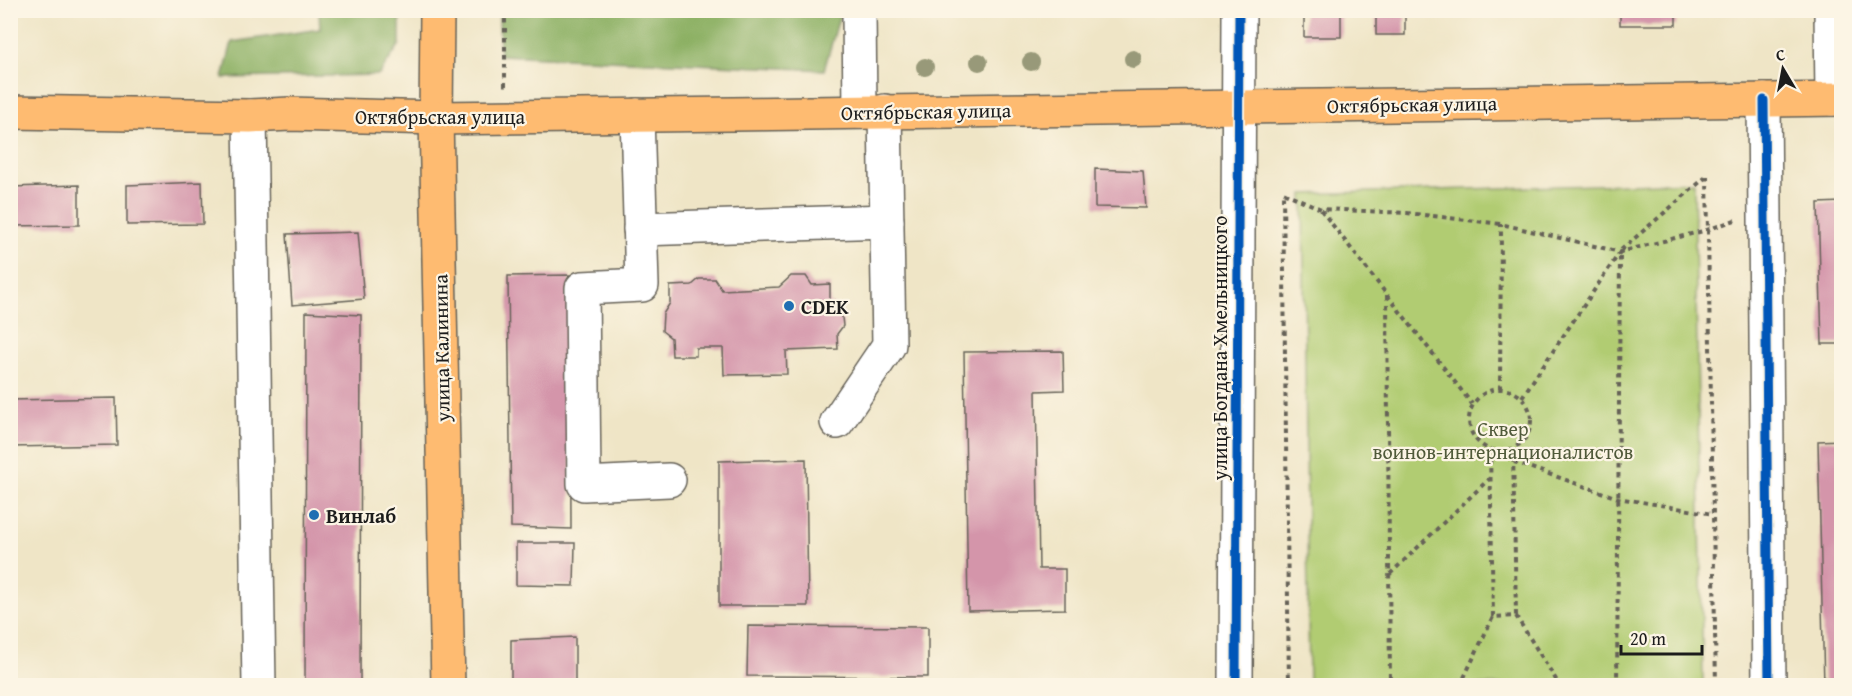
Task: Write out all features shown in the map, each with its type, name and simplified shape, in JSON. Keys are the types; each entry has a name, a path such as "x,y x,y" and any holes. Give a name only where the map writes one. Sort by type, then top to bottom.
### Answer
{"main road":[{"name":"улица Калинина","path":"437,10 436,118 448,686"},
{"name":"Октябрьская улица","path":"10,112 250,117 291,114 436,118 1837,99"}],"street":[{"path":"837,422 889,345 887,221 859,10"},
{"name":"улица Богдана Хмельницкого","path":"1236,686 1239,10"},
{"path":"1831,10 1837,99"},
{"path":"1757,684 1764,100"},
{"path":"637,114 642,285 582,288 584,484 669,480"},
{"path":"250,117 259,686"},
{"path":"640,229 887,221"}],"path":[{"path":"505,10 505,117"},
{"path":"1522,397 1620,252 1707,176 1716,685"},
{"path":"1289,686 1283,192 1321,209 1407,213 1501,224 1620,252 1707,230 1764,210"},
{"path":"1321,209 1472,404"},
{"path":"1500,389 1501,224"},
{"path":"1617,686 1620,252"},
{"path":"1388,295 1390,686"},
{"path":"1500,389 1509,390 1522,397 1530,410 1532,426 1526,440 1514,449 1498,453 1482,447 1471,435 1468,419 1472,404 1482,394 1500,389"},
{"path":"1514,449 1516,616 1560,686"},
{"path":"1460,686 1493,617 1490,450"},
{"path":"1514,462 1618,498 1713,514"},
{"path":"1390,574 1490,478"},
{"path":"1493,617 1516,616"},
{"path":"1679,686 1757,684"}],"green space":[{"path":"499,10 841,11 824,70 500,55"},
{"path":"319,11 400,11 400,44 379,75 223,78 232,42 320,29"},
{"name":"Сквер воинов-интернационалистов","path":"1694,182 1703,685 1309,685 1303,194"}],"building":[{"path":"1304,10 1341,10 1341,37 1304,37"},
{"path":"1376,10 1405,10 1405,35 1376,35"},
{"path":"1620,10 1676,10 1676,25 1620,25"},
{"path":"1095,169 1143,171 1146,208 1095,207"},
{"path":"202,182 203,224 127,225 127,185"},
{"path":"79,185 79,225 10,226 10,187"},
{"path":"1842,202 1842,344 1822,344 1818,203"},
{"path":"358,232 364,299 292,305 287,234"},
{"path":"570,275 571,529 511,527 508,276"},
{"path":"791,276 806,276 812,285 830,284 830,303 841,309 843,326 837,334 838,349 786,351 787,374 724,375 723,348 696,348 696,356 672,356 671,338 662,331 663,314 670,303 670,286 692,285 699,279 715,279 722,290 779,287"},
{"path":"306,312 361,315 360,686 305,686"},
{"path":"1063,351 1064,390 1036,391 1039,569 1065,569 1065,609 968,611 964,352"},
{"path":"116,398 117,445 10,447 10,400"},
{"path":"1842,440 1842,686 1824,686 1818,441"},
{"path":"806,459 808,606 719,606 719,461"},
{"path":"516,543 575,543 574,586 516,585"},
{"path":"748,626 928,627 928,677 747,676"},
{"path":"575,637 575,686 511,686 511,640"}],"cycle path":[{"path":"1236,686 1239,10"},
{"path":"1764,100 1769,686"}],"place":[{"name":"CDEK","path":"789,306"},
{"name":"Винлаб","path":"314,515"}]}
